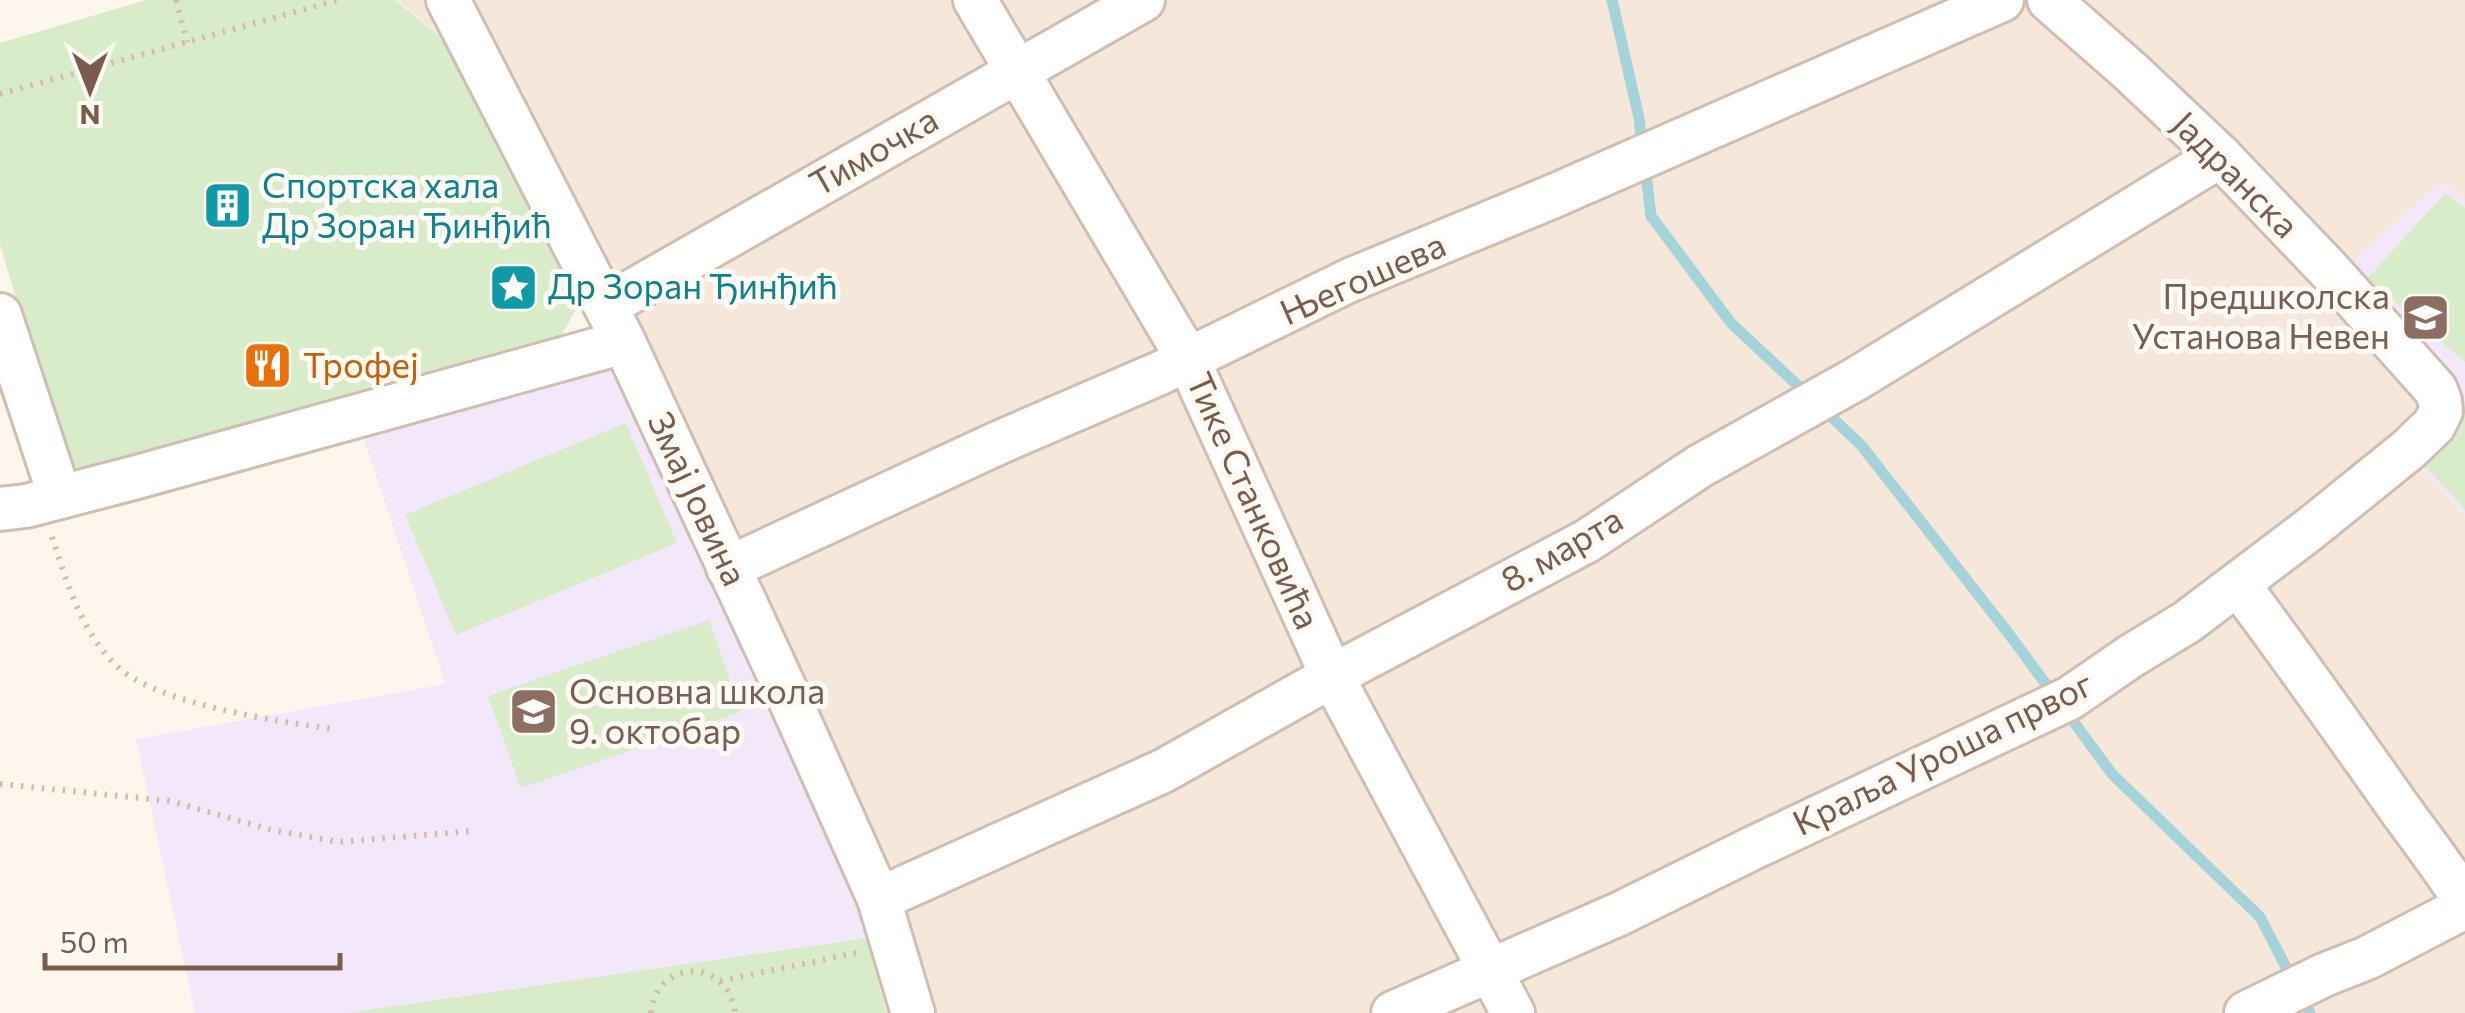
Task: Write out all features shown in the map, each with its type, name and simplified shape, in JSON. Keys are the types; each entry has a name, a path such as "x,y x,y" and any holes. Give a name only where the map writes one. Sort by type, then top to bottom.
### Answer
{"street":[{"name":"Змај Јовина","path":"448,0 615,324 851,832 879,899 914,1013"},
{"name":"Тике Станковића","path":"975,0 1188,358 1332,676 1512,1013"},
{"name":"Тимочка","path":"34,503 615,324 1016,71 1144,0"},
{"name":"Његошева","path":"728,568 1350,280 2002,0"},
{"name":"Јадранска","path":"2049,0 2220,156 2328,268 2428,380 2440,401 2441,412"},
{"name":"8. марта","path":"879,899 1163,770 1586,541 1700,466 1839,389 2220,156"},
{"path":"0,315 34,503"},
{"name":"Краља Уроша првог","path":"1393,1013 1620,914 2052,706 2188,622 2409,449 2441,412"},
{"path":"2238,584 2442,864 2465,904 2367,958 2259,1006"}],"path":[{"path":"176,0 187,42"},
{"path":"0,94 338,0"},
{"path":"34,503 74,602 99,644 119,668 140,682 192,702 333,730"},
{"path":"0,784 170,801 272,830 338,842 472,831"},
{"path":"720,981 893,943"},
{"path":"651,1013 661,985 671,977 696,971 709,974 728,989 735,1013"}],"shaded area":[{"path":"397,0 2465,0 2465,1013 886,1013 867,938 613,369 579,305 493,112 458,51"},
{"name":"Предшколска Установа Невен","path":"2440,182 2465,200 2465,518 2410,456 2439,428 2343,270"},
{"name":"Основна школа 9. октобар","path":"613,369 797,753 867,938 347,1013 195,1013 136,739 446,684 362,434"}],"green space":[{"path":"146,0 395,0 458,51 493,112 579,305 556,344 104,472 75,466 58,442 0,244 0,43"},
{"path":"2445,193 2465,208 2465,362 2368,278"},
{"path":"2465,411 2465,510 2417,457"},
{"path":"626,423 677,543 456,635 405,515"},
{"path":"709,620 741,712 521,788 488,696"},
{"path":"867,938 886,1013 347,1013"}],"waterway":[{"path":"1612,0 1642,147"},
{"path":"1645,166 1651,216 1731,323 1809,396"},
{"path":"1823,409 1861,445 2009,634 2112,774 2260,917 2310,1013"}],"place":[{"name":"Спортска хала Др Зоран Ђинђић","path":"227,206"},
{"name":"Др Зоран Ђинђић","path":"513,287"},
{"name":"Предшколска Установа Невен","path":"2425,317"},
{"name":"Трофеј","path":"268,366"},
{"name":"Основна школа 9. октобар","path":"534,712"}]}
